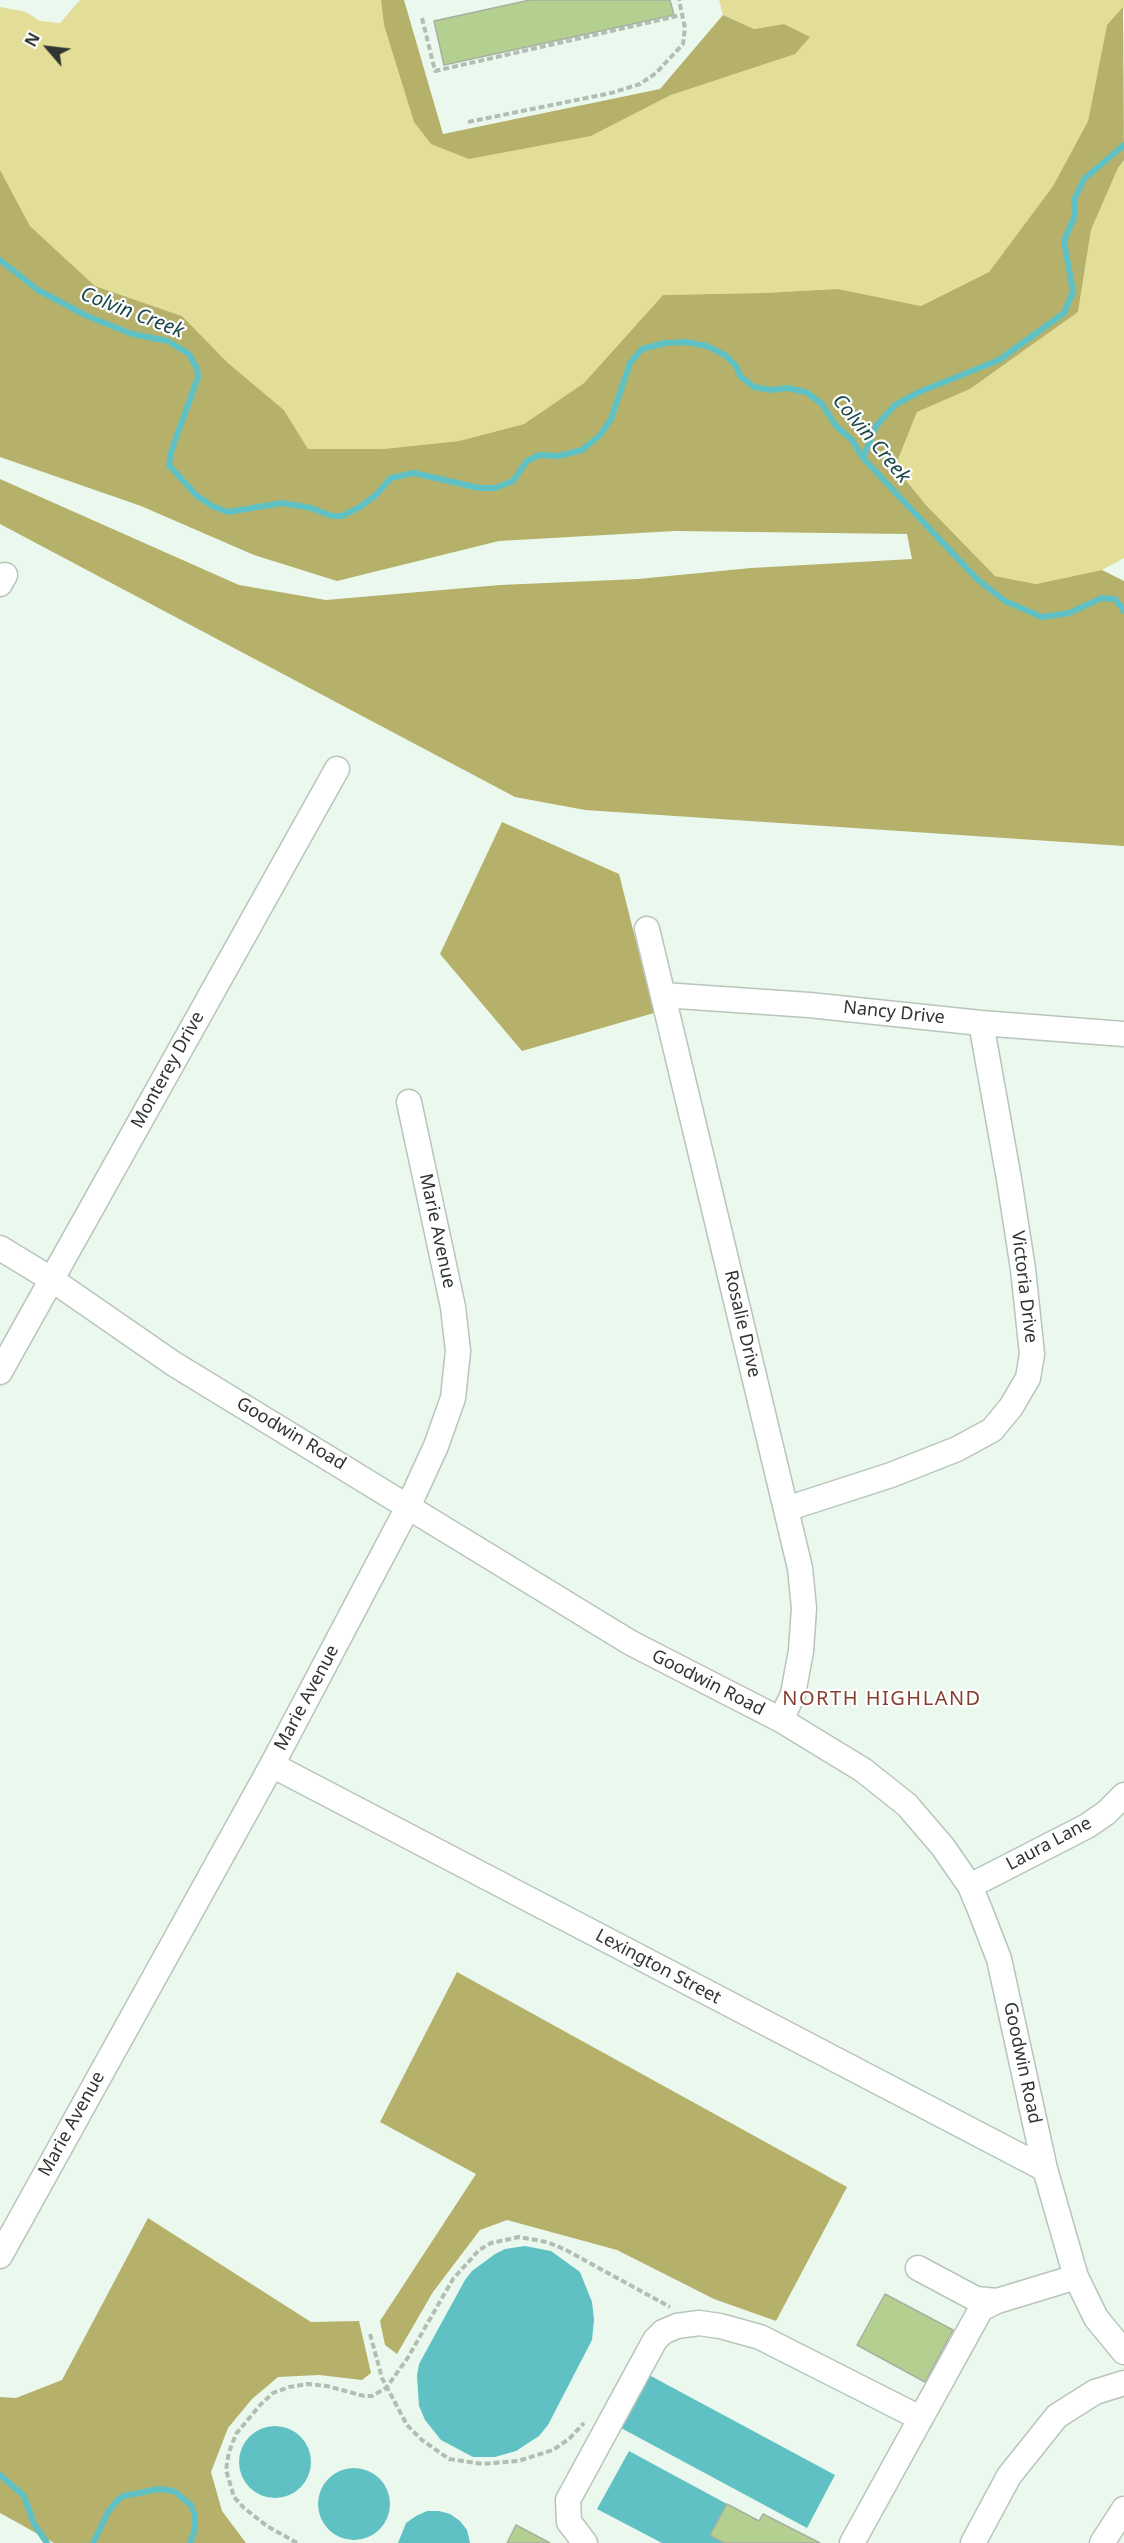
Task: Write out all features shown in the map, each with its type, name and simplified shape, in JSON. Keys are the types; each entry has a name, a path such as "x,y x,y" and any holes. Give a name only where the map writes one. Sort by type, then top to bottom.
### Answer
{"street":[{"name":"Monterey Drive","path":"0,1372 338,769"},
{"name":"Rosalie Drive","path":"647,929 800,1568 804,1608 801,1651 793,1694 781,1720"},
{"name":"Nancy Drive","path":"663,995 809,1005 981,1023 1124,1034"},
{"name":"Victoria Drive","path":"786,1509 891,1475 957,1449 992,1430 1011,1407 1028,1378 1032,1354 1023,1269 981,1023"},
{"name":"Marie Avenue","path":"0,2256 272,1765 408,1507 436,1446 453,1398 458,1351 453,1307 408,1102"},
{"name":"Goodwin Road","path":"0,1248 51,1279 174,1364 631,1643 781,1720 863,1770 907,1804 943,1847 970,1886 999,1959 1045,2169 1076,2277 1096,2318 1124,2352"},
{"name":"Lexington Street","path":"272,1765 1045,2169"},
{"name":"Laura Lane","path":"970,1886 1087,1826 1106,1813 1124,1796"},
{"path":"918,2268 976,2299 997,2301"},
{"path":"852,2543 975,2317 987,2305 997,2301 1076,2277"},
{"path":"585,2543 569,2522 568,2500 655,2340 663,2332 676,2326 699,2323 760,2337 920,2418"},
{"path":"973,2543 1009,2476 1057,2416 1095,2392 1124,2383"},
{"path":"1102,2543 1124,2509"}],"path":[{"path":"468,122 611,93 640,84 666,65 683,44 686,33 678,0"},
{"path":"422,18 435,71 682,15"},
{"path":"297,2543 267,2526 234,2497 226,2470 229,2452 236,2434 273,2393 289,2387 308,2384 327,2386 364,2396 372,2396 386,2388 407,2359 453,2279 479,2250 491,2243 519,2237 547,2242 566,2250 671,2308"},
{"path":"370,2334 386,2388 407,2425 422,2440 449,2459 467,2463 496,2464 538,2456 569,2439 585,2422"}],"shaded area":[{"path":"80,0 381,0 384,25 431,144 591,136 671,95 763,63 784,24 754,29 723,15 719,0 1124,0 1124,8 1107,25 1088,121 1053,186 989,272 921,306 838,289 663,295 584,383 524,424 459,441 383,449 308,449 284,410 228,363 182,316 95,286 30,226 0,170 0,7 26,12 40,21 60,23"},
{"path":"381,0 404,0 443,134 660,89 723,15 754,29 784,24 810,37 795,54 671,95 591,136 469,159 431,144 414,122 384,25"},
{"path":"1123,7 1124,160 1118,168 1091,230 1078,312 970,389 917,412 895,467 926,505 995,576 1036,584 1102,570 1124,581 1124,846 585,810 515,797 0,524 0,479 239,585 326,600 500,585 638,579 751,568 912,559 907,534 675,531 499,541 337,581 254,555 141,506 0,457 0,170 30,226 95,286 182,316 228,363 284,410 308,449 383,449 459,441 524,424 584,383 663,295 838,289 921,306 989,272 1053,186 1088,121 1107,25"},
{"path":"1124,160 1124,558 1102,570 1036,584 995,576 926,505 895,467 917,412 970,389 1078,312 1091,230 1118,168"},
{"path":"502,822 619,874 654,1013 522,1051 440,954"},
{"path":"457,1972 847,2187 776,2321 714,2299 617,2250 507,2220 480,2230 433,2292 397,2354 385,2345 380,2321 476,2174 380,2122"},
{"path":"148,2218 311,2322 359,2321 371,2373 362,2380 319,2375 278,2377 252,2399 228,2428 211,2472 222,2511 246,2543 54,2543 0,2513 0,2397 16,2398 62,2380"}],"water":[{"path":"525,2246 551,2251 580,2272 592,2302 594,2320 592,2340 548,2425 539,2436 516,2451 495,2457 473,2457 441,2440 425,2420 419,2406 417,2376 419,2364 472,2271 505,2249"},
{"path":"649,2375 835,2475 807,2528 621,2428"},
{"path":"275,2426 295,2432 305,2442 311,2462 305,2482 295,2492 275,2498 255,2492 245,2482 239,2462 245,2442 255,2432"},
{"path":"629,2451 727,2504 710,2535 724,2543 662,2543 597,2509"},
{"path":"354,2468 374,2474 384,2484 390,2504 384,2524 374,2534 354,2540 334,2534 324,2524 318,2504 324,2484 334,2474"},
{"path":"427,2511 450,2514 460,2521 467,2530 470,2543 398,2543 406,2523"}],"building":[{"path":"530,0 670,0 674,15 444,65 434,21"},
{"path":"885,2294 953,2330 925,2382 857,2345"},
{"path":"727,2504 759,2521 763,2514 820,2543 724,2543 710,2535"},
{"path":"516,2525 550,2543 507,2543"}],"waterway":[{"path":"863,458 876,426 895,405 919,392 999,360 1064,313 1073,292 1064,241 1075,215 1074,200 1084,179 1124,145"},
{"name":"Colvin Creek","path":"0,260 38,290 87,316 132,334 168,341 189,354 197,369 198,377 171,452 169,465 196,495 212,506 228,512 282,503 311,508 332,516 342,516 360,507 376,495 391,478 414,473 479,488 495,488 513,481 527,461 539,455 558,456 582,450 600,435 611,419 630,363 642,349 665,343 686,342 707,346 725,355 736,366 740,376 754,387 771,390 787,388 806,392 822,404 836,426 852,440 863,458 977,579 1005,601 1042,617 1069,613 1102,598 1115,599 1124,611"},
{"path":"0,2475 24,2496 34,2524 47,2543"},
{"path":"93,2543 108,2512 123,2496 159,2489 174,2491 191,2505 195,2516 195,2529 190,2543"}],"district":[{"name":"NORTH HIGHLAND","path":"882,1699"}]}
